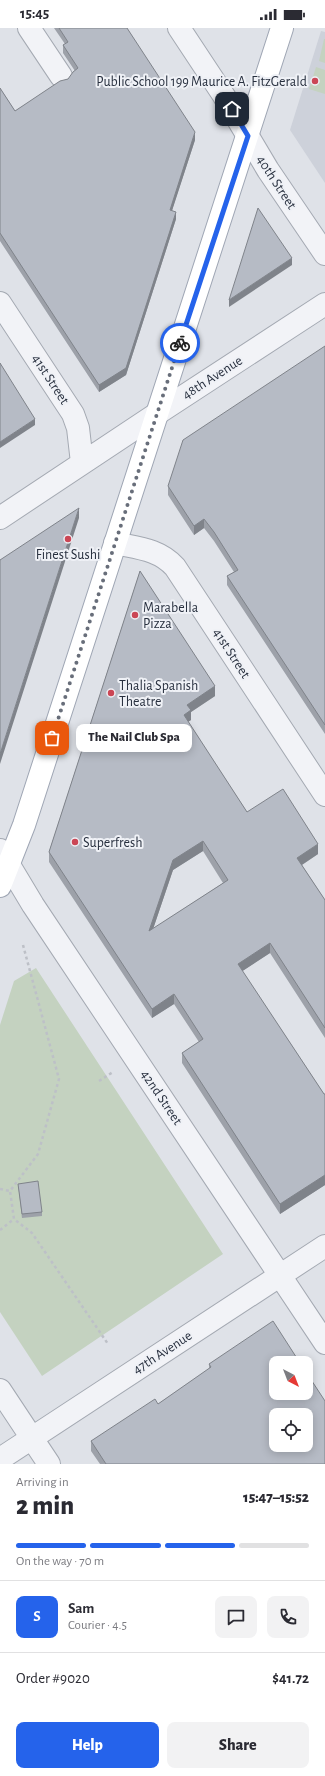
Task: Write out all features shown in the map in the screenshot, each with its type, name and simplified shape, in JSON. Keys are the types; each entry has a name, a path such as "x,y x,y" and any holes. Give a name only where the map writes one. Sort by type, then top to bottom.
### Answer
{"main road":[{"path":"0,886 4,856 24,825 282,28"}],"street":[{"path":"29,28 61,76"},
{"name":"40th Street","path":"179,28 268,170 325,254"},
{"name":"41st Street","path":"0,303 73,414 78,428 82,463"},
{"name":"48th Avenue","path":"0,518 325,304"},
{"name":"41st Street","path":"115,543 158,553 164,556 175,567 325,795"},
{"name":"42nd Street","path":"4,856 33,905 325,1343"},
{"name":"47th Avenue","path":"0,1459 325,1246"},
{"path":"0,1390 49,1464"}],"path":[{"path":"23,945 59,1079 38,1154 10,1191 14,1219 32,1234 108,1344"},
{"path":"99,1081 113,1072"},
{"path":"0,1189 10,1191"},
{"path":"0,1230 14,1219"}],"shaded area":[{"name":"Public School 199 Maurice A. FitzGerald","path":"321,31 325,32 325,183 290,130"}],"green space":[{"path":"325,39 325,63 319,61"},
{"path":"316,67 325,70 325,94 309,89"},
{"path":"36,968 223,1254 42,1376 0,1312 0,1025 14,981"}],"building":[{"path":"59,28 127,28 195,132 170,210 176,212 126,368 99,385 0,233 0,88 15,111 60,81 68,79 78,68 63,45 68,42"},
{"path":"258,208 292,258 229,300"},
{"path":"325,346 325,725 227,576 238,570 214,532 204,519 194,526 168,486 183,440"},
{"path":"0,363 35,419 0,442"},
{"path":"79,508 0,754 0,560"},
{"path":"140,571 215,686 187,705 191,710 184,715 247,812 283,789 318,844 297,858 325,900 325,1028 270,943 238,964 325,1094 325,1175 280,1204 182,1053 203,1039 174,994 152,1009 49,852","holes":["203,841 228,880 149,931 173,860"]},
{"path":"38,1181 42,1212 22,1214 18,1184"},
{"path":"273,1321 296,1356 269,1356 269,1400 313,1400 313,1383 325,1401 325,1464 106,1464 91,1441 155,1399 158,1404 211,1367 209,1364"}],"way so far":[{"path":"52,738 144,458 180,343"}],"place":[{"name":"Public School 199 Maurice A. FitzGerald","path":"315,81"},
{"name":"Finest Sushi","path":"68,539"},
{"name":"Marabella Pizza","path":"135,615"},
{"name":"Thalia Spanish Theatre","path":"111,693"},
{"name":"The Nail Club Spa","path":"52,738"},
{"name":"Superfresh","path":"75,842"}],"route":[{"path":"180,343 248,136 232,109"}]}
